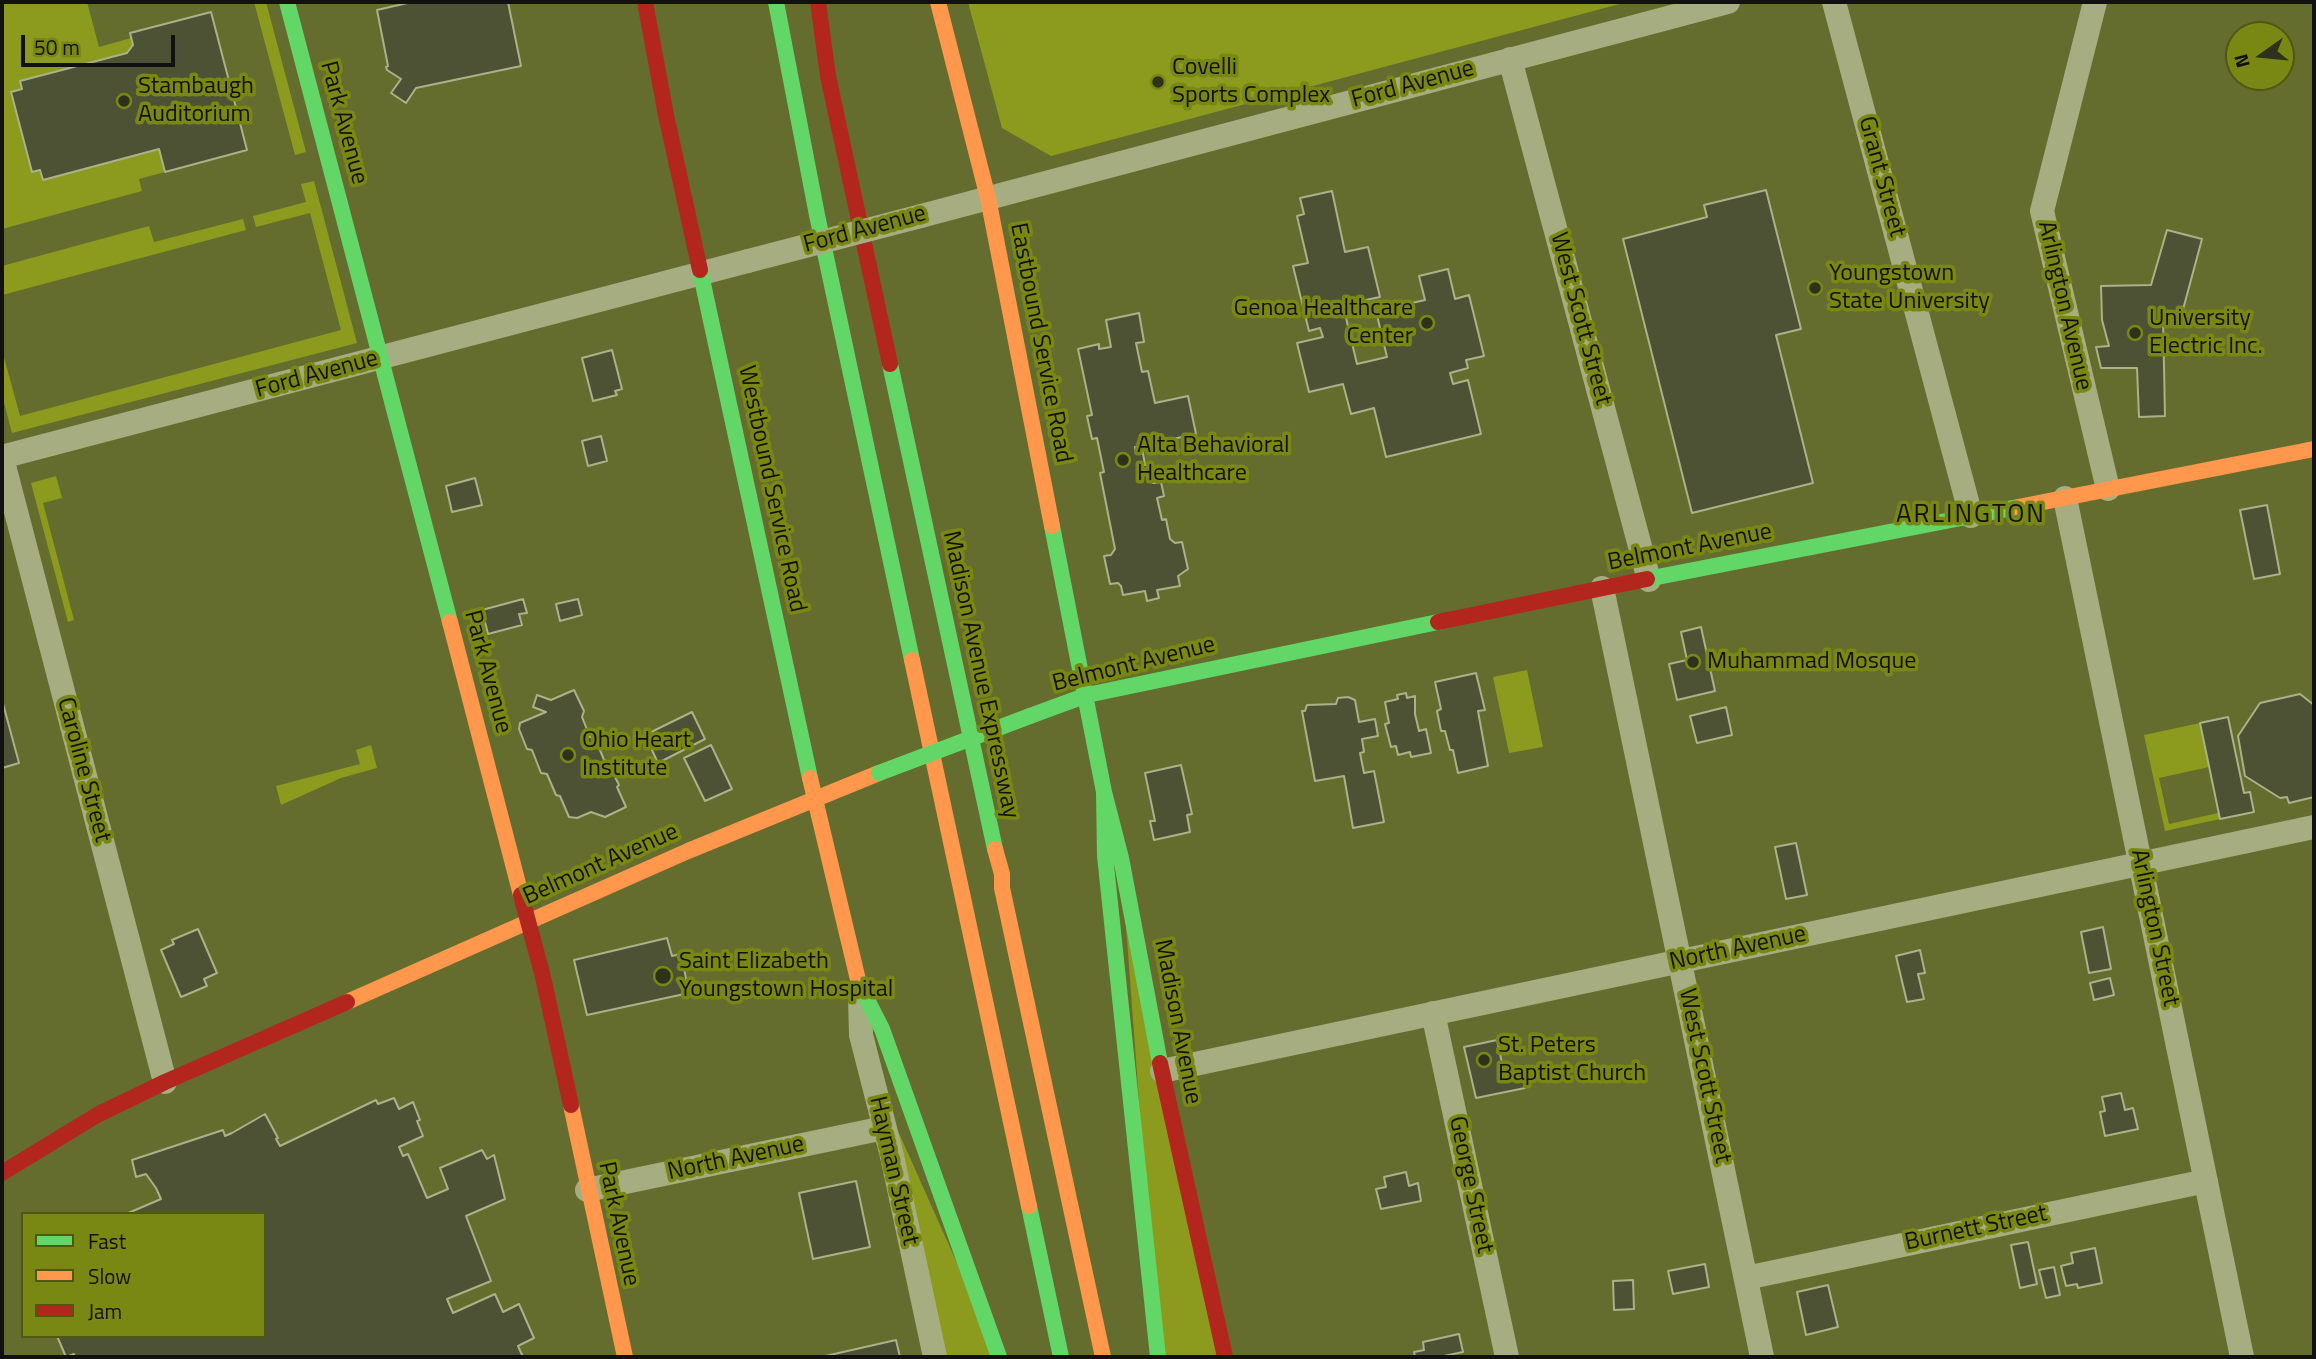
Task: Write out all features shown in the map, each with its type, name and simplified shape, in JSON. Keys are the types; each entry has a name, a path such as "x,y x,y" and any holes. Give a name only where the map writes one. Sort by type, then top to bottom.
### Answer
{"main road":[{"name":"Park Avenue","path":"287,2 543,976 625,1357"},
{"name":"Westbound Service Road","path":"645,2 666,115 814,798 859,984 883,1029 915,1126 999,1357"},
{"path":"776,2 819,227 1061,1357"},
{"name":"Madison Avenue Expressway","path":"818,2 831,89 1002,874 1005,901 1103,1357"},
{"name":"Eastbound Service Road","path":"938,2 988,198 1087,695"},
{"name":"Belmont Avenue","path":"2,1173 97,1115 164,1082 688,851 814,798 1087,695 1602,588 2314,449"},
{"name":"Madison Avenue","path":"1087,695 1104,792 1121,858 1162,1071 1225,1357"},
{"path":"1104,792 1105,856 1158,1357"},
{"path":"884,1128 898,1131 915,1126"}],"street":[{"name":"Ford Avenue","path":"2,458 1728,2"},
{"name":"Grant Street","path":"1834,2 1971,516"},
{"name":"Arlington Avenue","path":"2095,2 2042,211 2108,489"},
{"name":"West Scott Street","path":"1510,59 1649,580"},
{"name":"Caroline Street","path":"2,458 164,1082"},
{"name":"Arlington Street","path":"2065,498 2242,1357"},
{"name":"West Scott Street","path":"1602,588 1762,1357"},
{"name":"North Avenue","path":"1162,1071 2314,827"},
{"name":"Hayman Street","path":"859,984 861,1035 935,1357"},
{"name":"George Street","path":"1433,1013 1507,1357"},
{"name":"North Avenue","path":"587,1190 884,1128"},
{"name":"Burnett Street","path":"1746,1278 2206,1181"}],"green space":[{"path":"2,2 87,2 99,47 131,38 133,45 127,53 21,81 22,89 11,92 32,171 40,170 43,180 159,149 165,172 139,179 142,191 2,229"},
{"path":"254,2 266,2 306,152 295,155"},
{"name":"Covelli Sports Complex","path":"968,2 1627,2 1051,156 1002,128"},
{"path":"314,181 357,343 12,433 2,395 2,350 20,416 341,330 310,213 256,227 253,216 306,202 301,184"},
{"path":"243,219 246,230 2,295 2,266 149,226 154,242"},
{"path":"56,476 62,498 43,503 74,620 68,622 31,483"},
{"path":"1527,670 1543,747 1509,753 1493,677"},
{"path":"2200,723 2209,767 2159,778 2169,824 2218,813 2220,819 2165,831 2144,735"},
{"path":"371,745 377,768 341,778 281,805 276,786 360,764 356,750"},
{"path":"1121,858 1225,1357 1158,1357"},
{"path":"898,1131 999,1357 935,1357"}],"building":[{"path":"412,2 508,2 521,66 416,88 406,103 391,93 401,79 387,70 377,10"},
{"name":"Stambaugh Auditorium","path":"211,12 247,150 165,172 159,149 43,180 40,170 32,172 11,92 22,89 20,81 127,53 133,45 130,33"},
{"path":"1766,190 1801,329 1776,335 1813,483 1692,513 1623,239 1707,217 1704,205"},
{"name":"Genoa Healthcare Center","path":"1332,191 1345,252 1368,247 1380,297 1356,302 1359,314 1346,318 1357,364 1387,357 1376,311 1425,300 1419,276 1448,269 1455,299 1469,295 1484,356 1466,360 1468,368 1450,373 1453,384 1468,380 1481,434 1386,457 1374,408 1351,414 1343,384 1309,392 1297,343 1323,337 1320,328 1309,331 1293,266 1308,263 1297,216 1304,214 1300,198"},
{"name":"University Electric Inc.","path":"2167,230 2202,239 2181,317 2163,317 2165,416 2139,417 2137,368 2101,368 2096,347 2109,346 2102,320 2101,286 2151,285"},
{"name":"Alta Behavioral Healthcare","path":"1139,313 1144,342 1136,343 1142,372 1148,371 1155,403 1188,396 1196,434 1135,447 1142,448 1145,465 1149,464 1153,483 1161,482 1164,496 1157,498 1162,520 1166,519 1170,539 1175,543 1182,542 1188,569 1178,576 1180,586 1157,590 1159,598 1147,601 1145,591 1123,595 1118,583 1110,584 1104,556 1111,555 1115,549 1100,473 1104,472 1097,438 1092,439 1087,416 1092,415 1078,349 1099,344 1099,349 1111,347 1106,320"},
{"path":"612,350 622,389 615,391 617,395 593,401 582,358"},
{"path":"601,436 607,461 588,466 582,441"},
{"path":"475,478 482,505 452,512 446,486"},
{"path":"2267,505 2280,574 2254,579 2240,510"},
{"path":"523,599 527,613 519,614 522,625 488,634 482,610"},
{"path":"578,599 582,615 560,621 556,604"},
{"name":"Muhammad Mosque","path":"1701,627 1715,691 1677,700 1669,664 1687,660 1681,632"},
{"path":"1476,673 1485,710 1478,711 1488,766 1458,773 1453,750 1450,750 1445,731 1441,731 1437,711 1441,709 1435,682"},
{"name":"Ohio Heart Institute","path":"574,690 584,711 582,717 590,737 595,738 604,760 607,761 626,807 605,817 591,812 577,818 569,817 547,774 541,773 532,750 527,749 519,729 520,723 546,712 533,707 537,695 551,700"},
{"path":"1406,693 1407,698 1415,696 1419,731 1426,729 1431,753 1411,757 1410,752 1398,755 1396,746 1391,747 1385,724 1389,723 1385,702 1398,699 1397,695"},
{"path":"2300,694 2314,705 2314,797 2289,803 2287,797 2280,798 2245,776 2238,736 2260,703"},
{"path":"1348,697 1355,700 1359,722 1375,719 1378,736 1362,739 1364,752 1360,753 1364,773 1374,771 1384,822 1353,828 1344,776 1315,781 1302,711 1305,711 1307,705 1336,704 1338,698"},
{"path":"2,700 19,763 2,768"},
{"path":"1726,707 1732,735 1697,743 1690,716"},
{"path":"692,712 705,739 658,763 645,735"},
{"path":"2228,717 2244,793 2250,792 2254,812 2220,819 2200,723"},
{"path":"711,745 732,789 705,801 684,758"},
{"path":"1181,765 1192,814 1187,815 1190,832 1154,840 1150,821 1155,821 1145,773"},
{"path":"1796,843 1807,895 1786,899 1775,847"},
{"path":"2103,927 2111,969 2089,973 2081,932"},
{"path":"198,929 217,973 204,979 207,986 181,997 161,950 174,944 172,940"},
{"path":"667,938 672,956 681,954 689,993 587,1015 574,960"},
{"path":"1920,950 1925,973 1918,974 1924,999 1907,1002 1896,956"},
{"path":"2110,978 2114,995 2094,1000 2090,983"},
{"name":"St. Peters Baptist Church","path":"1497,1040 1505,1077 1522,1073 1525,1088 1476,1098 1464,1047"},
{"path":"2121,1093 2125,1110 2133,1108 2138,1129 2105,1136 2100,1112 2105,1111 2102,1097"},
{"path":"394,1098 399,1109 413,1102 423,1136 399,1147 403,1156 408,1154 427,1198 448,1189 440,1168 482,1150 487,1159 494,1155 505,1199 466,1216 491,1281 447,1299 453,1313 495,1294 503,1312 519,1304 534,1338 518,1346 523,1357 75,1357 74,1354 66,1357 58,1338 266,1338 266,1212 131,1212 161,1199 146,1174 136,1177 132,1160 223,1130 225,1136 265,1114 280,1146 376,1100 378,1104"},
{"path":"1406,1172 1409,1186 1418,1183 1421,1201 1381,1209 1376,1189 1386,1187 1384,1177"},
{"path":"856,1181 870,1247 813,1259 799,1193"},
{"path":"2028,1242 2037,1284 2020,1288 2011,1245"},
{"path":"2095,1248 2102,1283 2078,1288 2077,1284 2066,1286 2061,1266 2073,1263 2071,1253"},
{"path":"1705,1264 1709,1287 1673,1294 1668,1271"},
{"path":"2054,1267 2060,1295 2046,1298 2039,1270"},
{"path":"1633,1280 1634,1309 1614,1310 1613,1281"},
{"path":"1828,1285 1838,1327 1806,1335 1797,1292"},
{"path":"1459,1334 1463,1352 1439,1357 1415,1357 1414,1352 1424,1350 1423,1342"},
{"path":"896,1340 900,1357 821,1357"}],"traffic: fast":[{"path":"287,2 450,622"},
{"path":"776,2 817,215 912,660"},
{"path":"700,270 810,778"},
{"path":"890,364 995,849"},
{"path":"1647,579 2018,507"},
{"path":"1052,526 1104,792 1121,858 1160,1063"},
{"path":"1030,716 1087,695 1438,622"},
{"path":"879,773 1030,716"},
{"path":"1104,792 1105,856 1158,1357"},
{"path":"859,984 882,1029 999,1357"},
{"path":"1029,1206 1061,1357"}],"traffic: slow":[{"path":"938,2 988,198 1052,526"},
{"path":"2018,507 2314,449"},
{"path":"450,622 521,895"},
{"path":"912,660 1029,1206"},
{"path":"347,1002 688,851 879,773"},
{"path":"810,778 859,984"},
{"path":"995,849 1103,1357"},
{"path":"571,1105 625,1357"}],"traffic: jam":[{"path":"645,2 666,115 700,270"},
{"path":"818,2 828,76 890,364"},
{"path":"1438,622 1647,579"},
{"path":"521,895 543,977 571,1105"},
{"path":"2,1173 97,1115 347,1002"},
{"path":"1160,1063 1225,1357"}],"place":[{"name":"Covelli Sports Complex","path":"1158,82"},
{"name":"Stambaugh Auditorium","path":"124,101"},
{"name":"Youngstown State University","path":"1815,288"},
{"name":"Genoa Healthcare Center","path":"1427,323"},
{"name":"University Electric Inc.","path":"2135,333"},
{"name":"Alta Behavioral Healthcare","path":"1123,460"},
{"name":"Muhammad Mosque","path":"1693,662"},
{"name":"Ohio Heart Institute","path":"568,755"},
{"name":"Saint Elizabeth Youngstown Hospital","path":"663,976"},
{"name":"St. Peters Baptist Church","path":"1484,1060"}],"district":[{"name":"ARLINGTON","path":"1971,516"}]}
